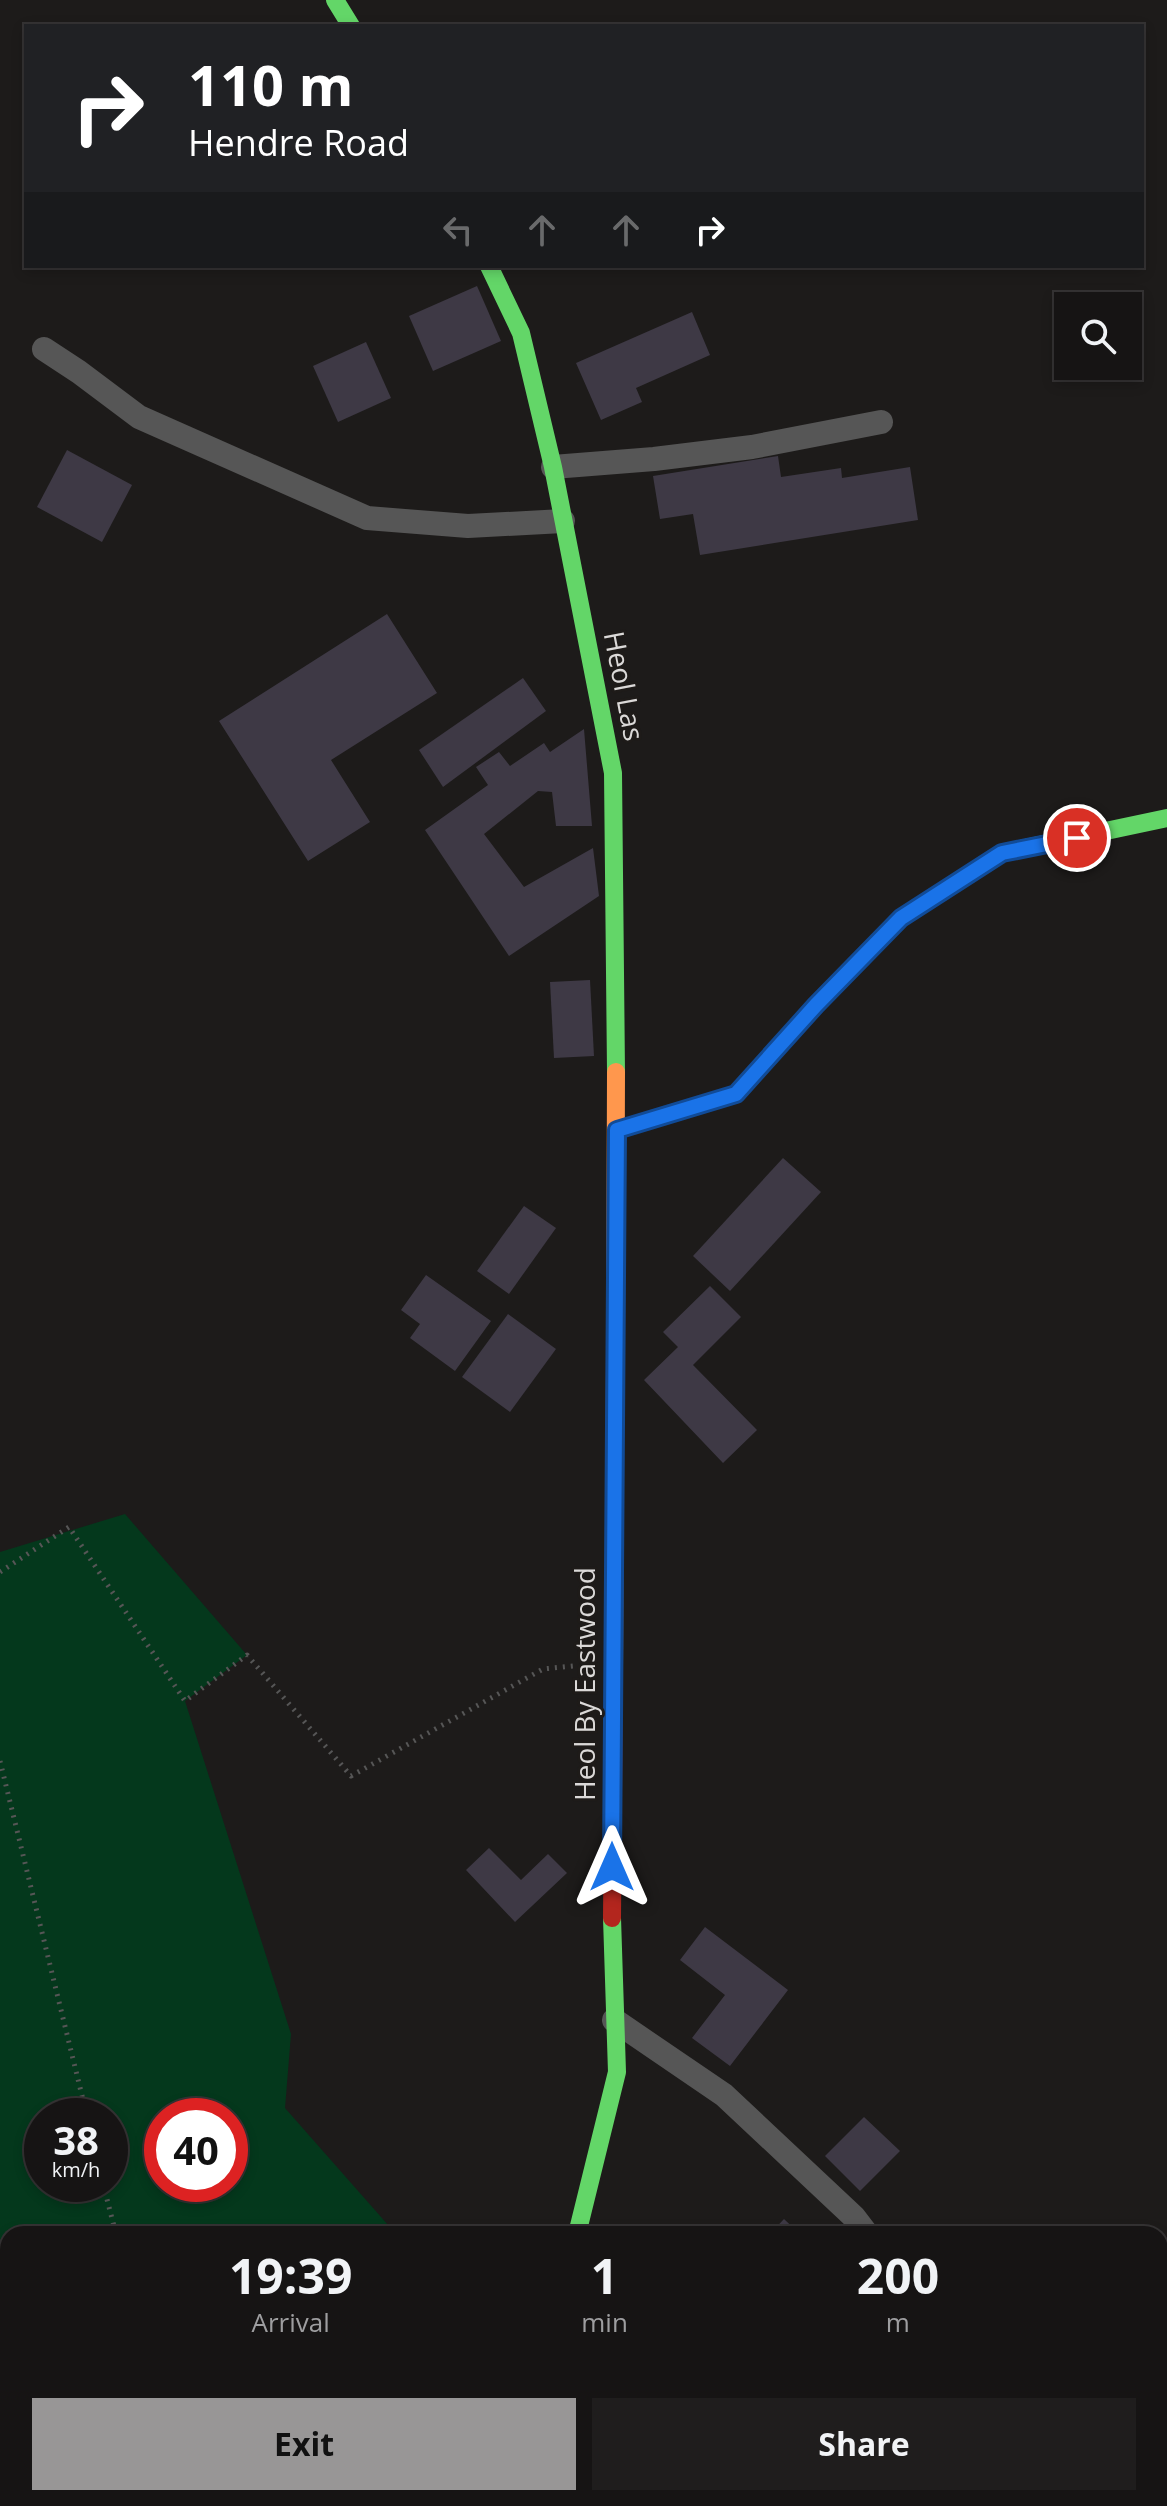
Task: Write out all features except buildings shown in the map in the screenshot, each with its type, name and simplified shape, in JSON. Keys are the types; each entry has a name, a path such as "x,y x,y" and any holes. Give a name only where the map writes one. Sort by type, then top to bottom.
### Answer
{"street":[{"path":"335,0 350,24"},
{"name":"Heol Las","path":"490,268 521,333 553,467 613,773 617,1130"},
{"path":"617,1130 736,1094 816,1005 901,918 1002,853 1167,818"},
{"name":"Heol By Eastwood","path":"579,2226 617,2072 612,1955 617,1130"}],"lane":[{"path":"44,349 139,417 367,518 468,526 563,521"},
{"path":"553,467 752,447 881,422"},
{"path":"614,2020 724,2095 861,2226"}],"path":[{"path":"0,1572 69,1527 185,1701 247,1655 351,1776 543,1669 613,1662"},
{"path":"0,1761 83,2098"},
{"path":"108,2202 114,2226"}],"green space":[{"path":"125,1514 247,1655 185,1701 291,2034 285,2108 389,2226 0,2226 0,1552"}],"traffic: fast":[{"path":"335,0 350,24"},
{"path":"490,268 521,333 553,467 613,773 616,1072"},
{"path":"617,1130 736,1094 816,1005 901,918 1002,853 1167,818"},
{"path":"579,2226 617,2072 612,1918"}],"traffic: slow":[{"path":"614,1668 616,1072"}],"traffic: jam":[{"path":"612,1918 614,1668"}],"route":[{"path":"612,1867 617,1130 736,1094 816,1005 901,918 1002,853 1077,838"}]}
